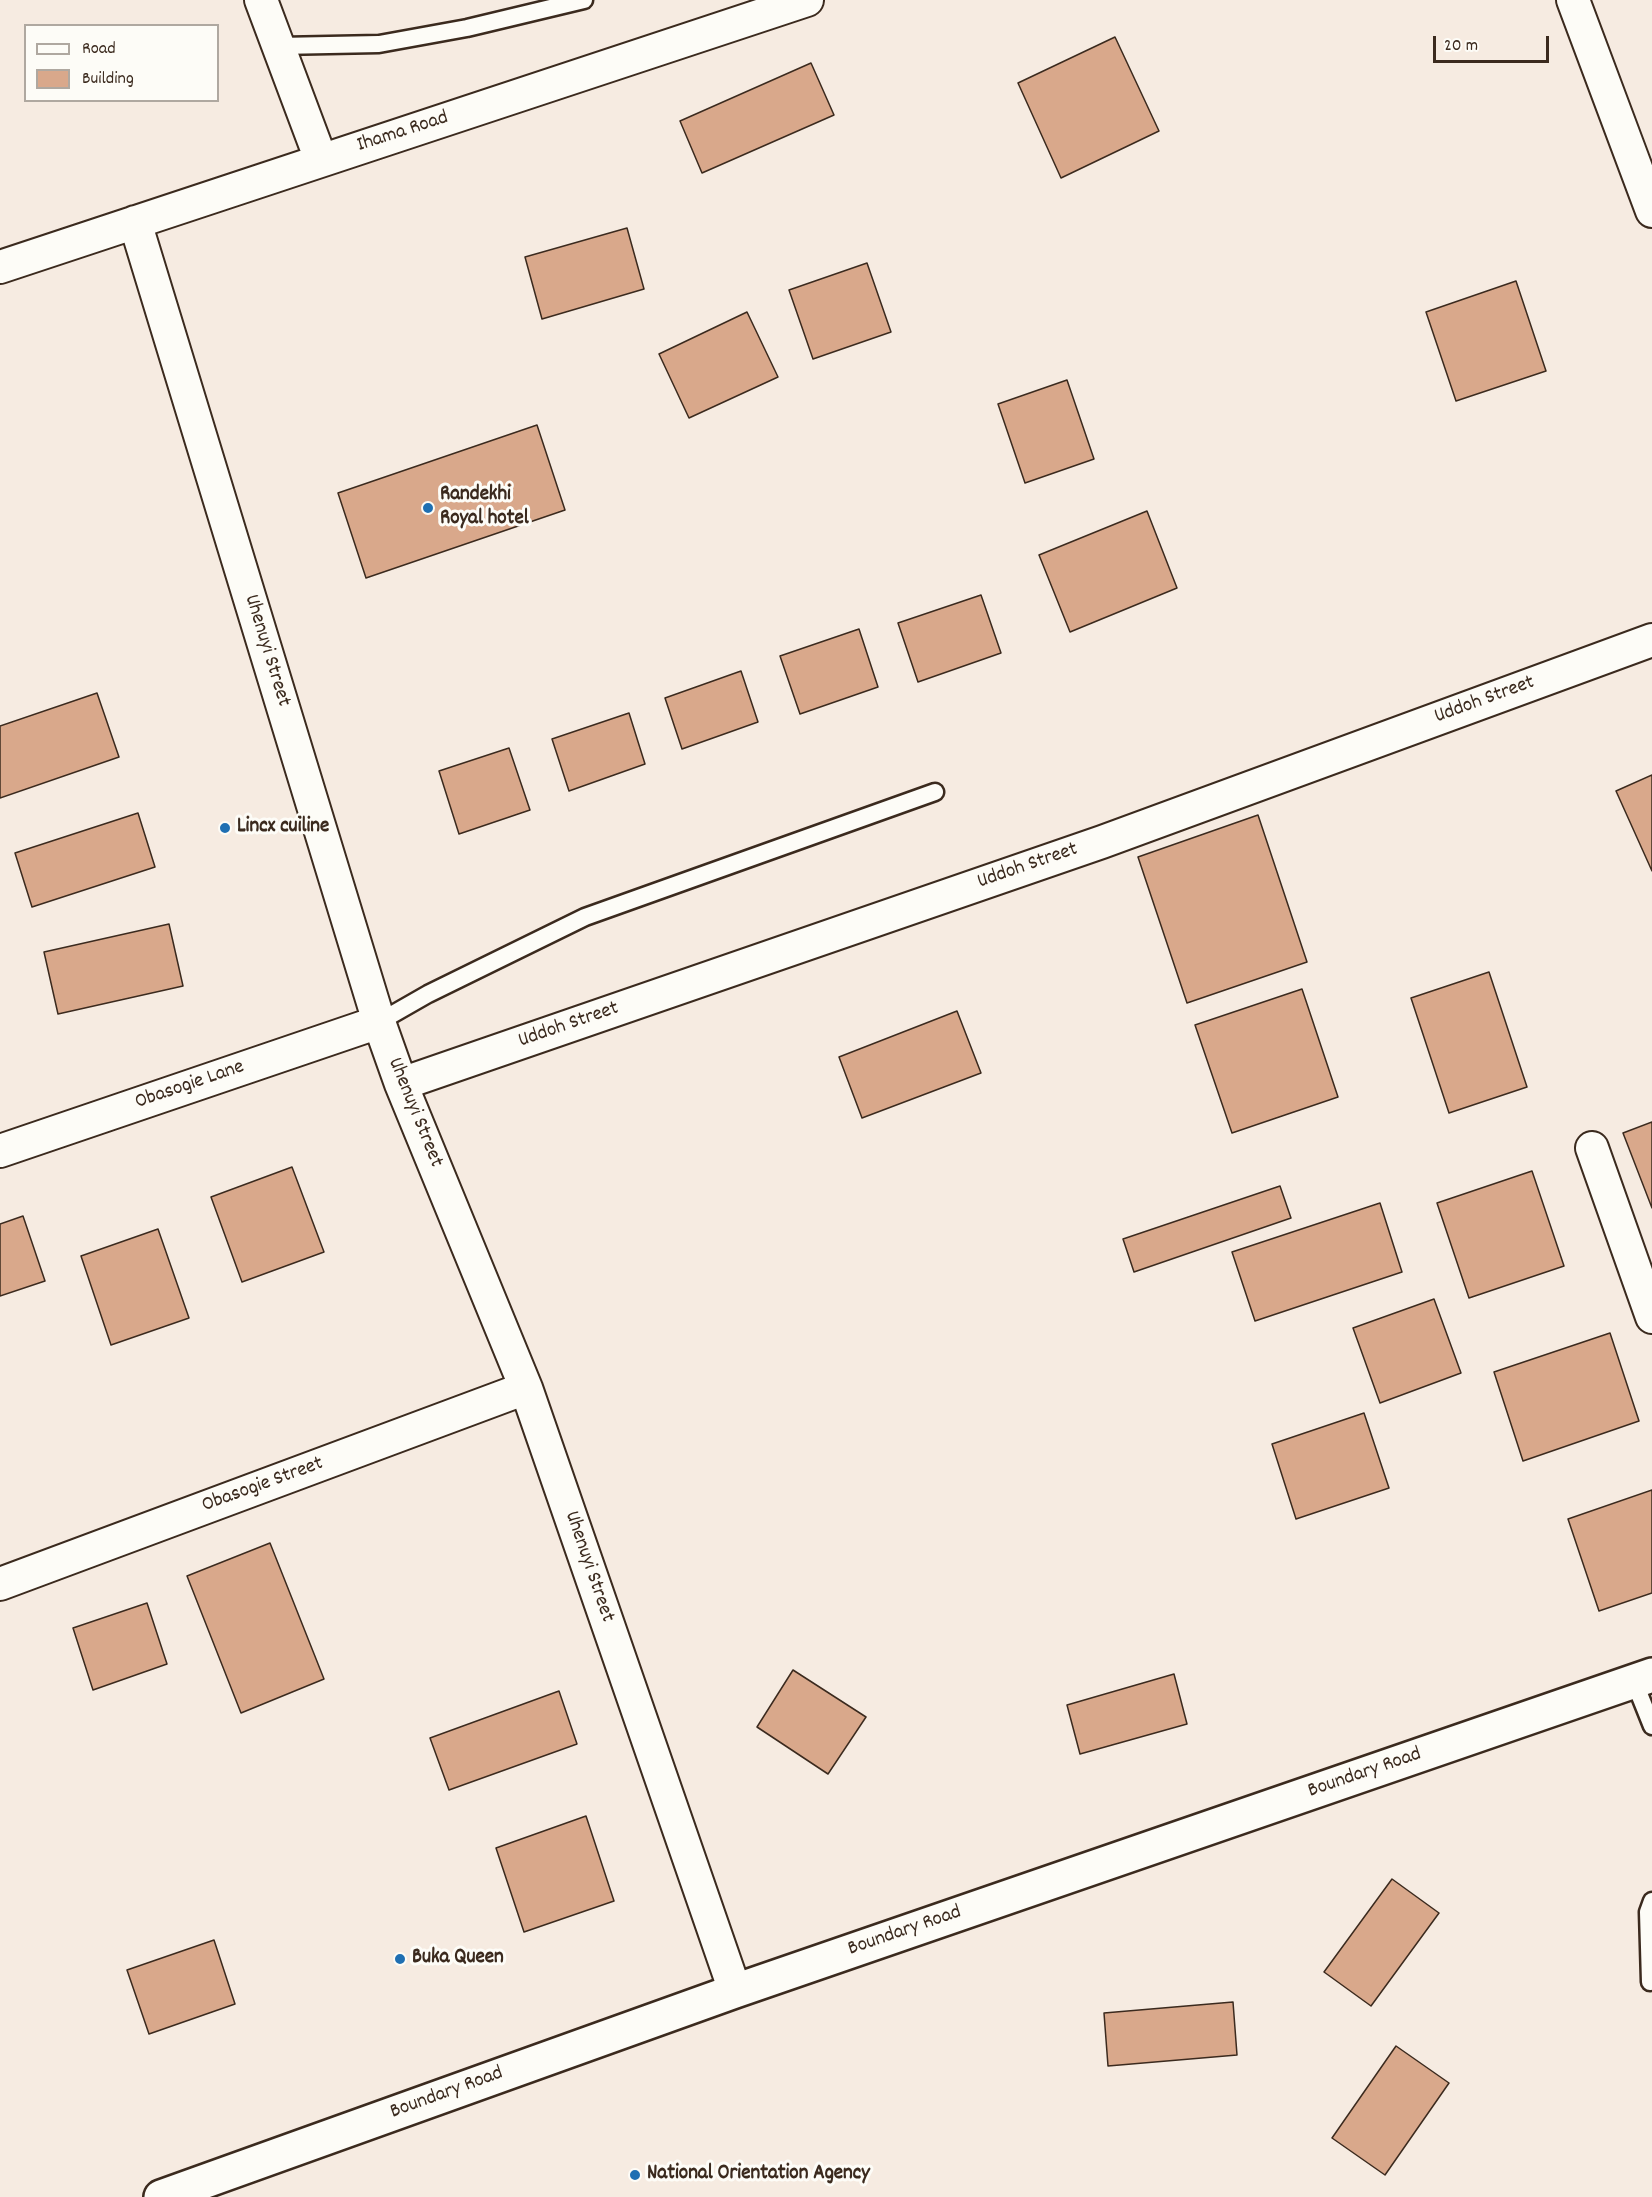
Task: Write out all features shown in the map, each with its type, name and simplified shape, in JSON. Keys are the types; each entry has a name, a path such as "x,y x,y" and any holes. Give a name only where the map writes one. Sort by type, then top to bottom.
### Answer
{"street":[{"path":"261,0 321,160"},
{"name":"Ihama Road","path":"0,267 807,0"},
{"path":"1573,0 1652,211"},
{"name":"Uhenuyi Street","path":"135,222 379,1022 401,1084 526,1388 735,1990"},
{"name":"Uddoh Street","path":"401,1084 1102,842 1652,640"},
{"name":"Obasogie Lane","path":"0,1151 379,1022"},
{"path":"1592,1148 1652,1317"},
{"name":"Obasogie Street","path":"0,1584 526,1388"},
{"name":"Boundary Road","path":"161,2197 735,1990 1643,1678"}],"lane":[{"path":"279,46 379,44 467,28 584,0"},
{"path":"379,1022 428,994 585,917 935,792"},
{"path":"1643,1678 1652,1726"},
{"path":"1650,1982 1648,1912 1652,1901"}],"building":[{"path":"1115,37 1159,131 1061,178 1018,83"},
{"path":"811,63 834,115 702,173 680,121"},
{"path":"627,228 644,289 542,319 525,257"},
{"path":"867,263 891,332 813,359 789,290"},
{"path":"1516,281 1546,371 1456,401 1426,312"},
{"path":"747,312 778,377 689,418 659,354"},
{"path":"1067,380 1094,459 1025,483 998,404"},
{"path":"537,425 565,510 366,578 338,493"},
{"path":"1147,511 1177,588 1070,632 1039,555"},
{"path":"981,595 1001,653 918,682 898,623"},
{"path":"859,629 878,687 800,714 780,656"},
{"path":"741,671 758,722 682,749 665,698"},
{"path":"97,693 119,757 0,798 0,726"},
{"path":"629,713 645,764 569,791 552,739"},
{"path":"509,748 530,810 459,834 439,771"},
{"path":"1652,775 1652,871 1616,791"},
{"path":"138,813 155,867 32,907 15,853"},
{"path":"1258,815 1307,962 1187,1003 1138,857"},
{"path":"169,924 183,986 58,1014 44,952"},
{"path":"1489,972 1527,1087 1449,1113 1411,998"},
{"path":"1302,989 1338,1097 1232,1133 1195,1025"},
{"path":"957,1011 981,1073 862,1118 839,1057"},
{"path":"1652,1122 1652,1208 1623,1133"},
{"path":"292,1167 324,1252 242,1282 211,1197"},
{"path":"1532,1171 1564,1266 1469,1298 1437,1203"},
{"path":"1280,1186 1291,1218 1134,1272 1123,1239"},
{"path":"1380,1203 1402,1272 1255,1321 1232,1252"},
{"path":"23,1216 45,1281 0,1296 0,1224"},
{"path":"158,1229 189,1318 111,1345 81,1256"},
{"path":"1434,1299 1461,1373 1380,1403 1353,1328"},
{"path":"1610,1333 1639,1421 1523,1461 1494,1372"},
{"path":"1364,1413 1389,1488 1296,1519 1272,1444"},
{"path":"1652,1490 1652,1593 1599,1611 1568,1519"},
{"path":"270,1543 324,1679 241,1713 187,1576"},
{"path":"147,1603 167,1664 93,1690 73,1628"},
{"path":"793,1670 866,1717 828,1774 757,1727"},
{"path":"1174,1674 1187,1724 1080,1754 1067,1705"},
{"path":"559,1691 577,1744 449,1790 430,1738"},
{"path":"586,1816 614,1901 524,1932 496,1848"},
{"path":"1392,1879 1439,1913 1371,2006 1324,1972"},
{"path":"214,1940 235,2004 149,2034 127,1970"},
{"path":"1233,2002 1237,2055 1108,2066 1104,2013"},
{"path":"1396,2046 1449,2083 1385,2175 1332,2138"}],"place":[{"name":"Randekhi Royal hotel","path":"428,508"},
{"name":"Lincx cuiline","path":"225,828"},
{"name":"Buka Queen","path":"400,1959"},
{"name":"National Orientation Agency","path":"635,2175"}]}
